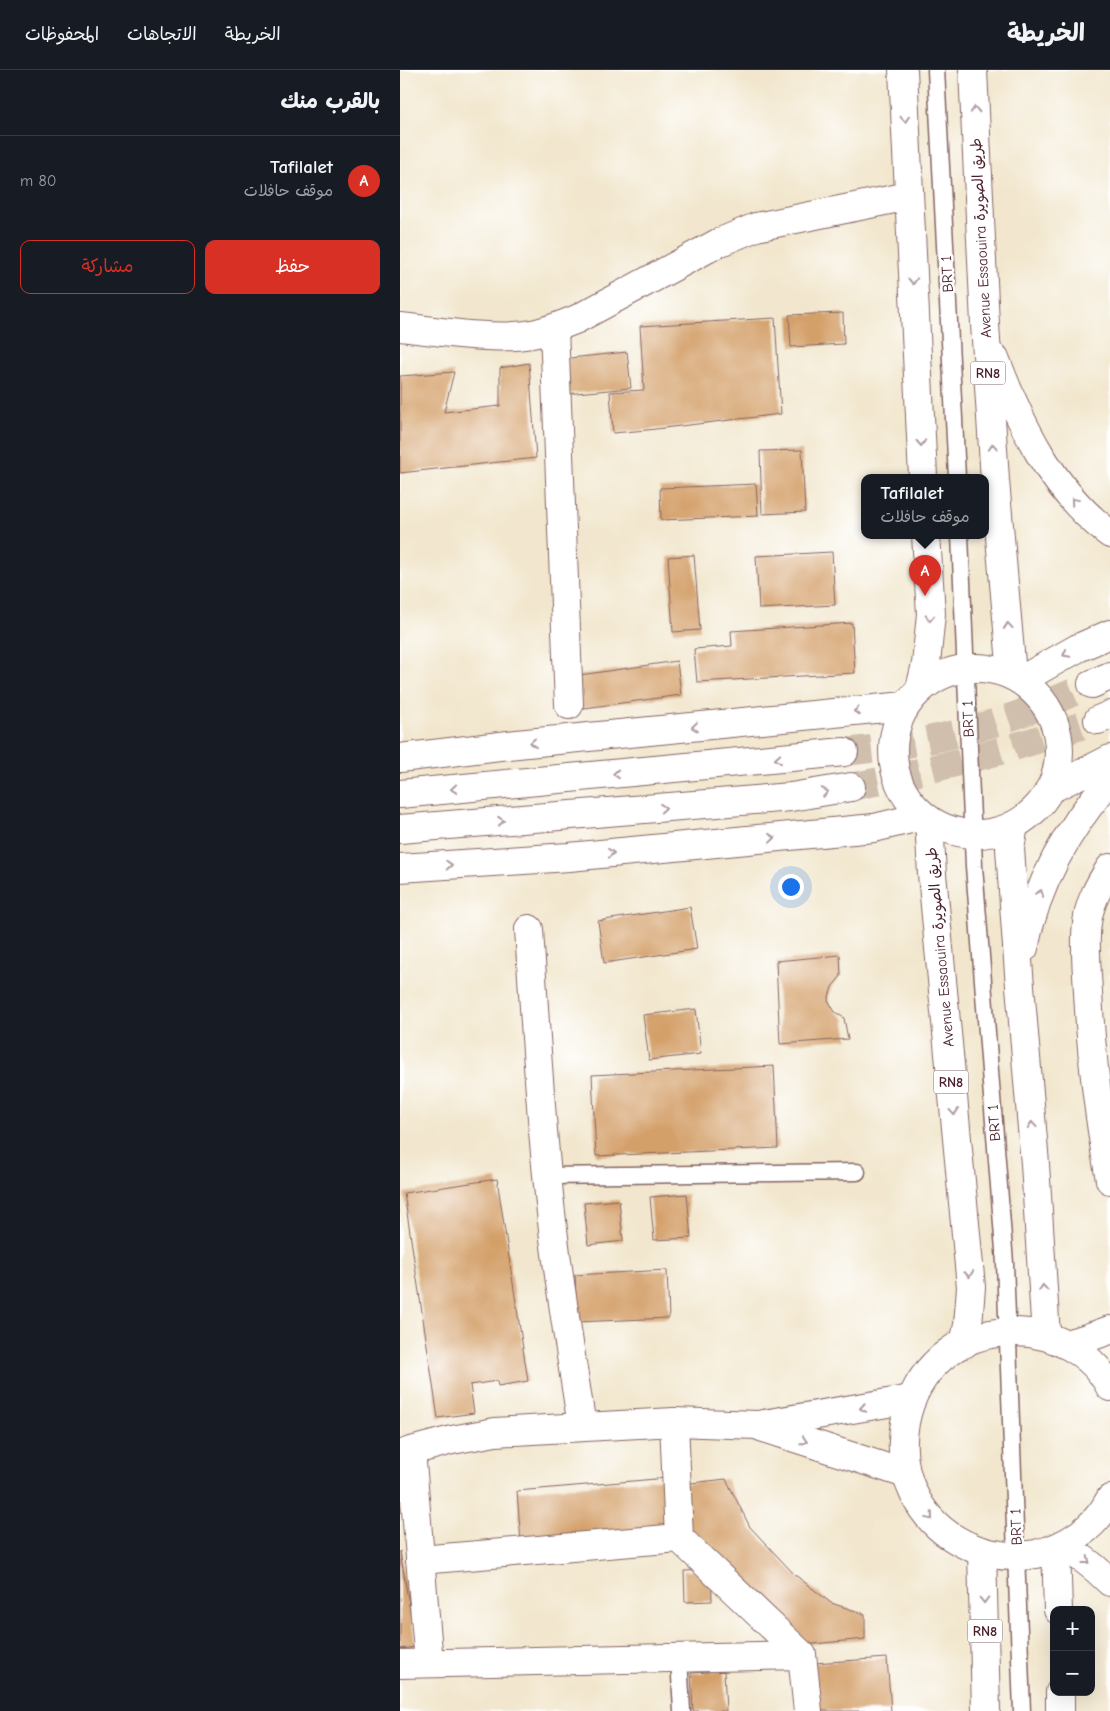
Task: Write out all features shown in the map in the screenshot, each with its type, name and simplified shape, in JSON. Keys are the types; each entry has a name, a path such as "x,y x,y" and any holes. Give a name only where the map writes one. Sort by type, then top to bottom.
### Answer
{"main road":[{"path":"903,70 922,474"},
{"name":"Avenue Essaouira طريق الصويرة","path":"973,70 985,324 995,480 1017,678"},
{"path":"400,327 507,336 532,334 554,329 577,319 737,234 776,222 909,196"},
{"path":"985,324 1008,391 1040,455 1077,505 1096,524 1110,534"},
{"path":"554,329 569,705"},
{"path":"400,758 913,697 934,678 949,671 966,667 982,667 997,669 1017,678 1035,692 1046,706 1054,722 1058,739 1059,756 1056,774 1049,790 1040,804 1028,816 1001,831 972,834 957,832 926,818 912,804 902,789 896,773 893,739 898,722 913,697 926,664 931,614 926,539"},
{"path":"1017,678 1110,634"},
{"path":"400,794 844,752"},
{"path":"1049,790 1110,760"},
{"path":"1018,974 1034,909 1046,878 1078,820 1110,780"},
{"path":"400,829 791,797 851,788"},
{"path":"400,868 569,857 874,828 926,818"},
{"name":"Avenue Essaouira طريق الصويرة","path":"926,818 971,1287 968,1325 964,1344"},
{"path":"1014,825 1010,849 1018,974 1036,1164 1056,1340"},
{"path":"1110,868 1099,884 1092,903 1085,940 1096,1092 1110,1180"},
{"path":"529,929 536,1053 547,1176 562,1302 582,1426"},
{"path":"1056,1340 1084,1340 1110,1330"},
{"path":"1110,1387 1096,1367 1081,1354 1056,1340 1027,1332 992,1334 964,1344 944,1356 927,1373 911,1399 906,1414 902,1444 906,1474 918,1500 934,1522 949,1535 982,1551 1017,1556 1030,1555 1058,1547 1079,1535 1095,1520 1110,1499"},
{"path":"429,1663 420,1560 405,1453 452,1440 496,1432 674,1422 758,1426 911,1399"},
{"path":"674,1422 679,1538 802,1655 808,1711"},
{"path":"758,1426 906,1474"},
{"path":"420,1560 679,1538"},
{"path":"1058,1547 1077,1554 1092,1564 1110,1582"},
{"path":"1058,1547 1058,1606"},
{"name":"RN8","path":"982,1551 986,1711"},
{"path":"400,1664 802,1655"},
{"path":"1060,1696 1060,1711"}],"lane":[{"name":"BRT 1","path":"936,70 957,474"},
{"name":"BRT 1","path":"960,539 972,834 1005,1263 1022,1711"},
{"path":"547,1176 857,1172"},
{"path":"679,1658 682,1711"}],"building":[{"path":"843,313 844,344 791,347 789,315"},
{"path":"775,318 781,414 613,433 610,392 644,390 640,326"},
{"path":"627,352 631,388 565,394 561,359"},
{"path":"529,363 536,458 400,473 400,376 454,372 444,412 500,406 500,368"},
{"path":"802,450 805,512 762,514 760,451"},
{"path":"756,484 758,516 661,520 660,488"},
{"path":"832,552 835,605 759,609 756,556"},
{"path":"694,555 700,630 673,632 668,557"},
{"path":"852,623 855,673 697,682 694,649 732,646 731,631"},
{"path":"677,661 681,695 577,709 573,676"},
{"path":"690,907 697,949 604,963 598,921"},
{"path":"840,955 841,976 832,987 828,1000 835,1012 844,1018 848,1039 780,1044 776,961"},
{"path":"696,1009 701,1054 649,1060 643,1015"},
{"path":"774,1066 778,1148 596,1156 592,1075"},
{"path":"497,1179 528,1381 498,1386 497,1381 470,1385 474,1413 438,1418 404,1193"},
{"path":"687,1194 691,1238 654,1240 650,1197"},
{"path":"619,1200 623,1241 588,1245 584,1203"},
{"path":"667,1270 669,1318 577,1322 575,1275"},
{"path":"667,1478 672,1530 521,1543 517,1491"},
{"path":"726,1479 750,1527 794,1574 831,1603 865,1614 865,1639 803,1645 687,1530 683,1484"},
{"path":"400,1551 416,1647 400,1649"},
{"path":"711,1570 712,1601 685,1602 684,1571"},
{"path":"887,1658 891,1711 817,1711 814,1663"},
{"path":"724,1671 726,1711 693,1711 691,1673"}],"tunnel":[{"path":"844,752 907,744 970,730 1032,709 1092,684"},
{"path":"851,787 976,758 1098,720"}],"place":[{"name":"Tafilalet","path":"925,596"}]}
